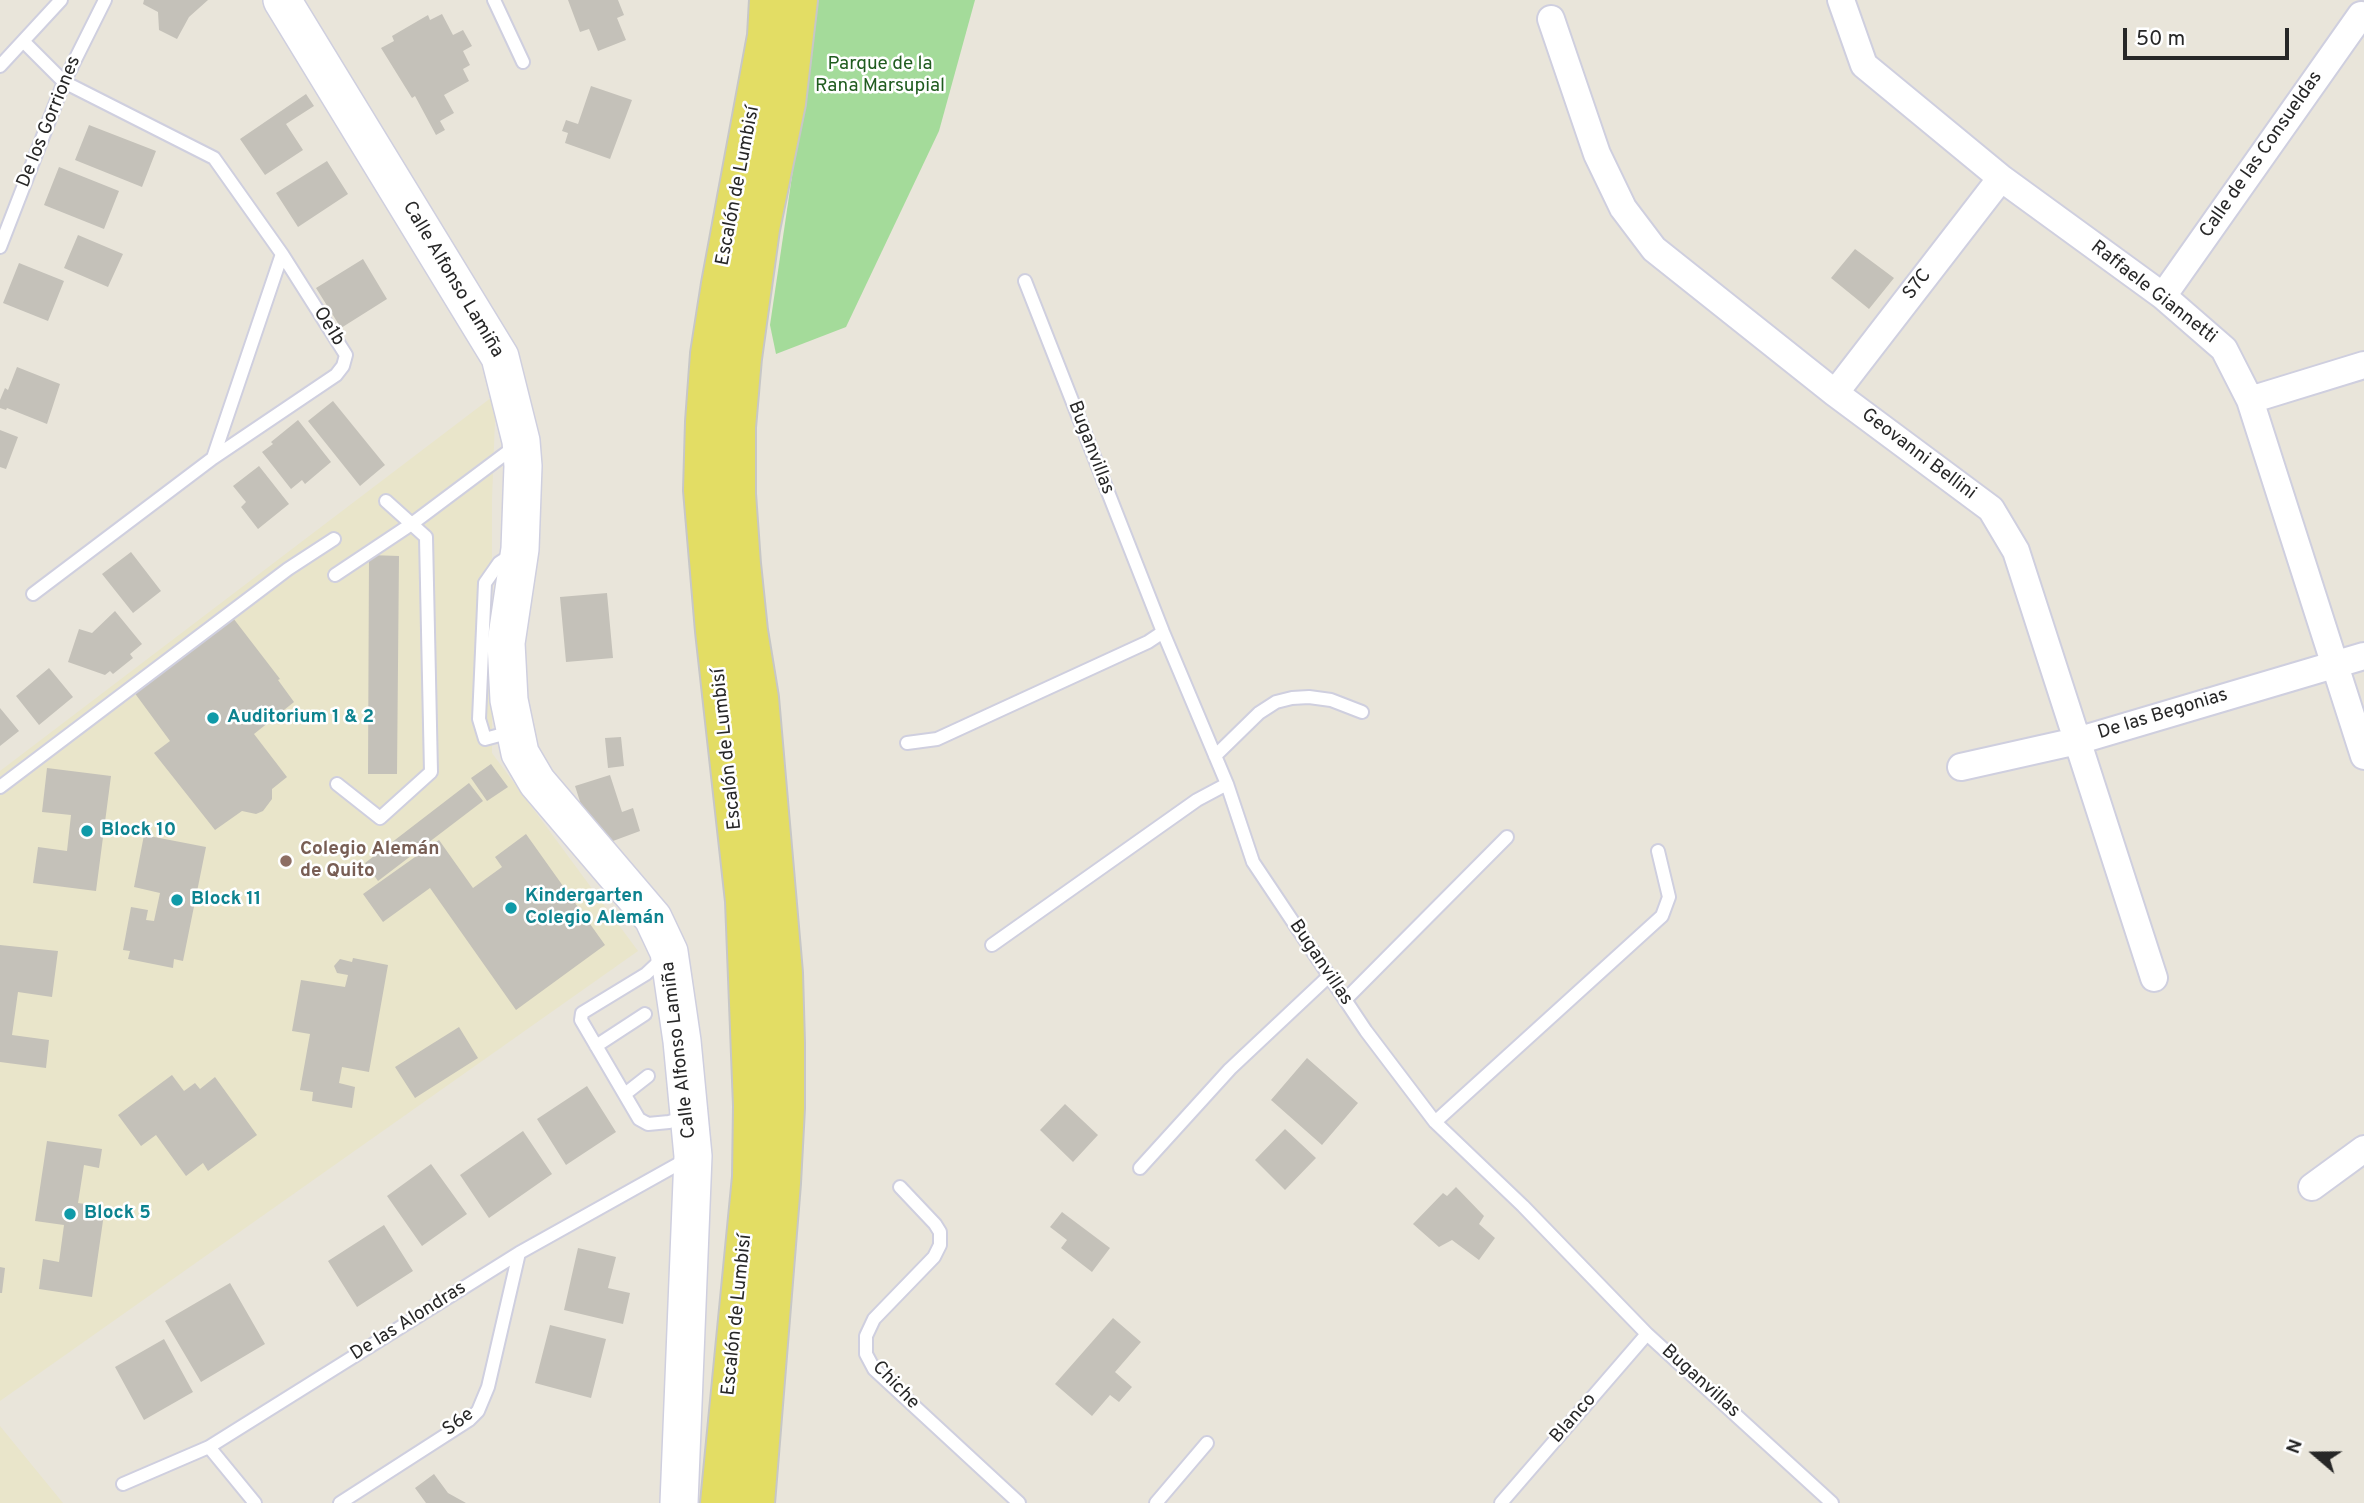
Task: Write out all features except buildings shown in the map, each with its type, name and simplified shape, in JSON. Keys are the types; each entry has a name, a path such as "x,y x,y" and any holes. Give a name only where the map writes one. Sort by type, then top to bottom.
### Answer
{"main road":[{"name":"Escalón de Lumbisí","path":"720,1503 752,1177 754,1106 745,901 715,631 703,491 705,422 710,354 767,36 769,0"},
{"name":"Escalón de Lumbisí","path":"755,1503 781,1183 785,1043 783,973 759,698 741,564 736,494 736,427 760,229 786,103 798,0"}],"street":[{"name":"Calle Alfonso Lamiña","path":"282,0 500,357 522,441 520,549 506,643 509,700 520,753 537,782 653,918 669,952 681,1030 692,1156 679,1503"},
{"name":"Raffaele Giannetti","path":"1842,0 1864,65 2001,178 2163,296 2224,349 2250,400 2364,756"},
{"name":"Calle de las Consueldas","path":"2163,296 2361,15"},
{"name":"Geovanni Bellini","path":"1551,19 1597,154 1622,208 1654,248 1835,393 1991,509 2016,551 2154,978"},
{"name":"S7C","path":"1835,393 2001,178"},
{"path":"2250,400 2364,365"},
{"name":"De las Begonias","path":"1961,767 2077,741 2364,656"},
{"path":"2312,1188 2364,1149"}],"lane":[{"path":"0,66 61,0"},
{"name":"De los Gorriones","path":"0,247 64,82 106,0"},
{"path":"494,0 523,62"},
{"name":"Oe1b","path":"24,41 64,82 214,158 282,254 346,355 336,375 213,458 33,594"},
{"path":"213,458 282,254"},
{"name":"Buganvillas","path":"1025,281 1163,632 1227,784 1253,862 1345,1000 1435,1122 1523,1206 1647,1334 1832,1503"},
{"path":"335,575 413,523 522,441"},
{"path":"337,785 380,818 431,772 426,537 386,501"},
{"path":"0,787 288,569 334,538"},
{"path":"907,743 937,739 1148,642 1163,632"},
{"path":"1215,756 1247,724 1276,702 1309,698 1331,701 1362,712"},
{"path":"992,945 1198,800 1227,784"},
{"path":"1345,1000 1507,837"},
{"path":"1435,1122 1662,916 1669,897 1658,851"},
{"path":"669,952 646,974 582,1013 581,1020 639,1119 648,1124 690,1116"},
{"path":"1140,1168 1230,1069 1329,975"},
{"path":"596,1046 645,1014"},
{"path":"625,1094 648,1076"},
{"name":"De las Alondras","path":"123,1484 208,1447 519,1253 692,1156"},
{"name":"Chiche","path":"900,1187 935,1224 940,1232 940,1245 934,1257 874,1319 866,1336 866,1354 874,1369 1019,1503"},
{"name":"S6e","path":"340,1503 478,1411 488,1387 519,1253"},
{"name":"Blanco","path":"1501,1503 1647,1334"},
{"path":"1156,1503 1207,1443"},
{"path":"208,1447 255,1503"}],"shaded area":[{"name":"Colegio Alemán de Quito","path":"496,394 492,499 492,753 638,951 0,1401 0,771"},
{"path":"0,1426 63,1503 0,1503"}],"green space":[{"name":"Parque de la Rana Marsupial","path":"818,0 975,0 939,131 846,327 776,354 770,325"}],"place":[{"name":"Auditorium 1 & 2","path":"213,718"},
{"name":"Block 10","path":"87,831"},
{"name":"Colegio Alemán de Quito","path":"286,861"},
{"name":"Block 11","path":"177,900"},
{"name":"Kindergarten Colegio Alemán","path":"511,908"},
{"name":"Block 5","path":"70,1214"}]}
